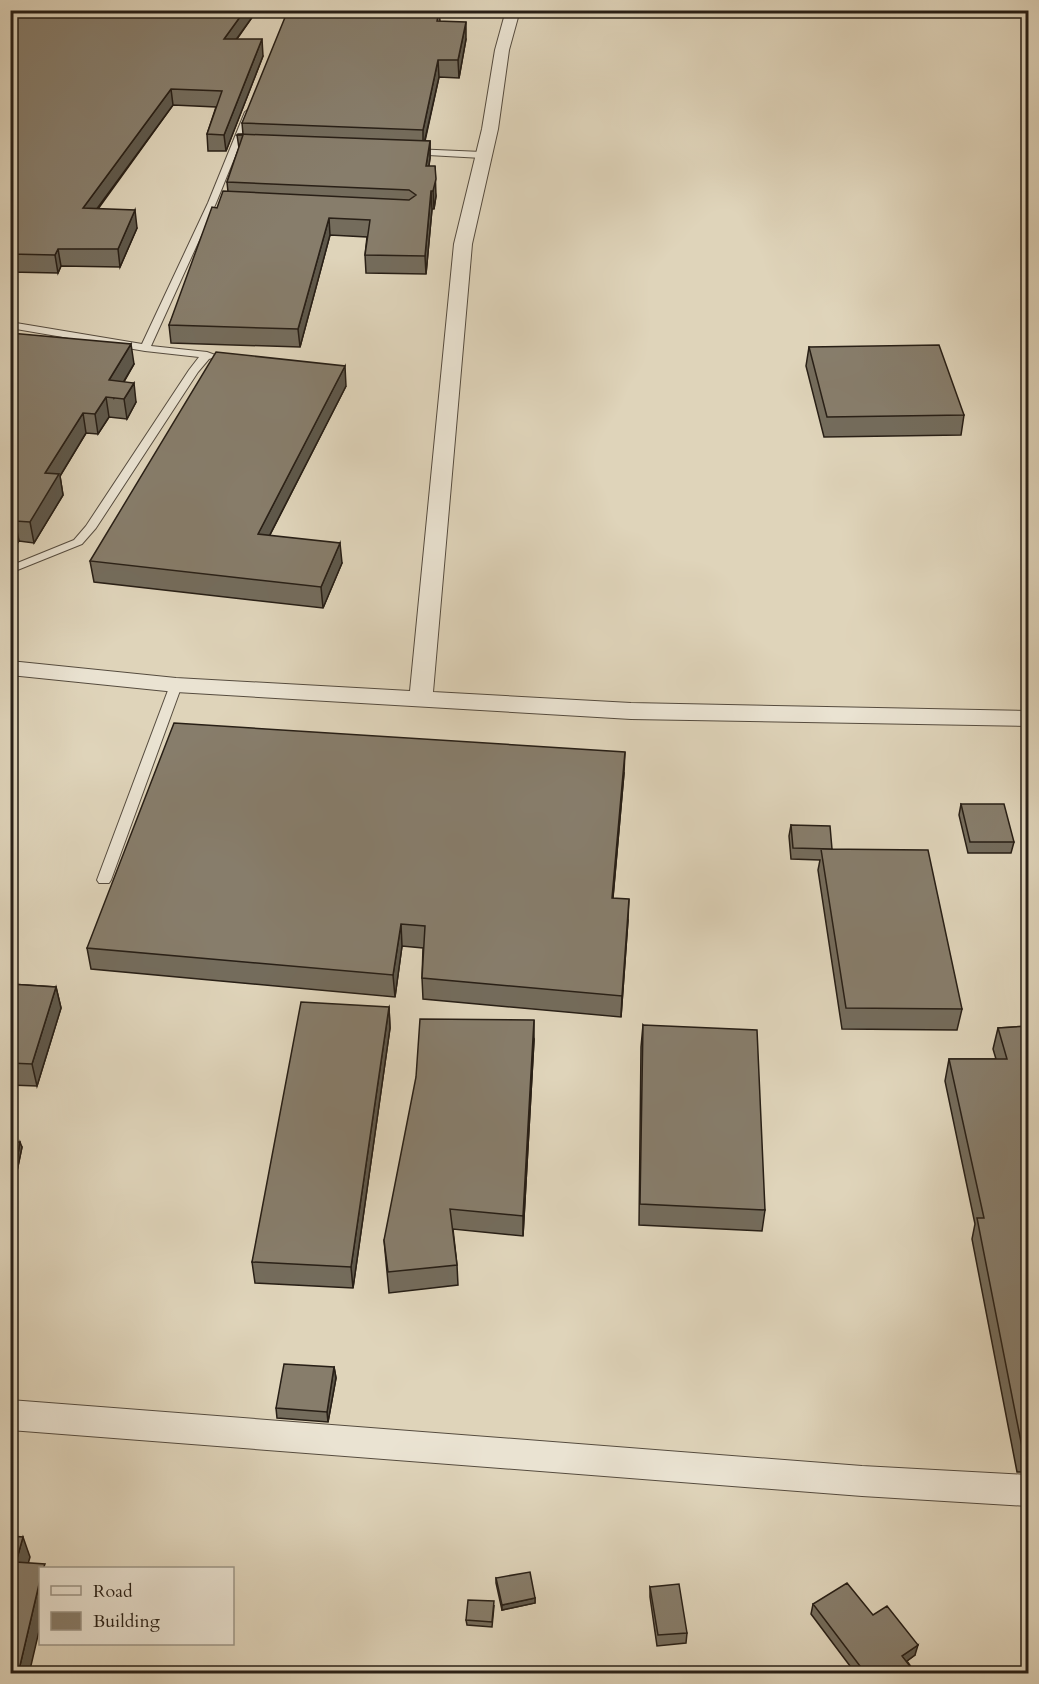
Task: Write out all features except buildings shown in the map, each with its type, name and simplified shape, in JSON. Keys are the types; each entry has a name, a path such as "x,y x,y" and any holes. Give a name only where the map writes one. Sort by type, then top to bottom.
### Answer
{"street":[{"path":"421,699 463,244 482,155 490,129 502,50 513,10"},
{"path":"10,668 176,685 631,711 1029,719"},
{"path":"10,1415 862,1481 1029,1491"}],"lane":[{"path":"145,348 212,203 255,97"},
{"path":"234,145 245,145"},
{"path":"404,152 482,155"},
{"path":"212,203 223,203"},
{"path":"10,325 145,348 228,357"},
{"path":"10,570 78,542 90,528 194,370 207,356"},
{"path":"104,880 176,685"}]}
